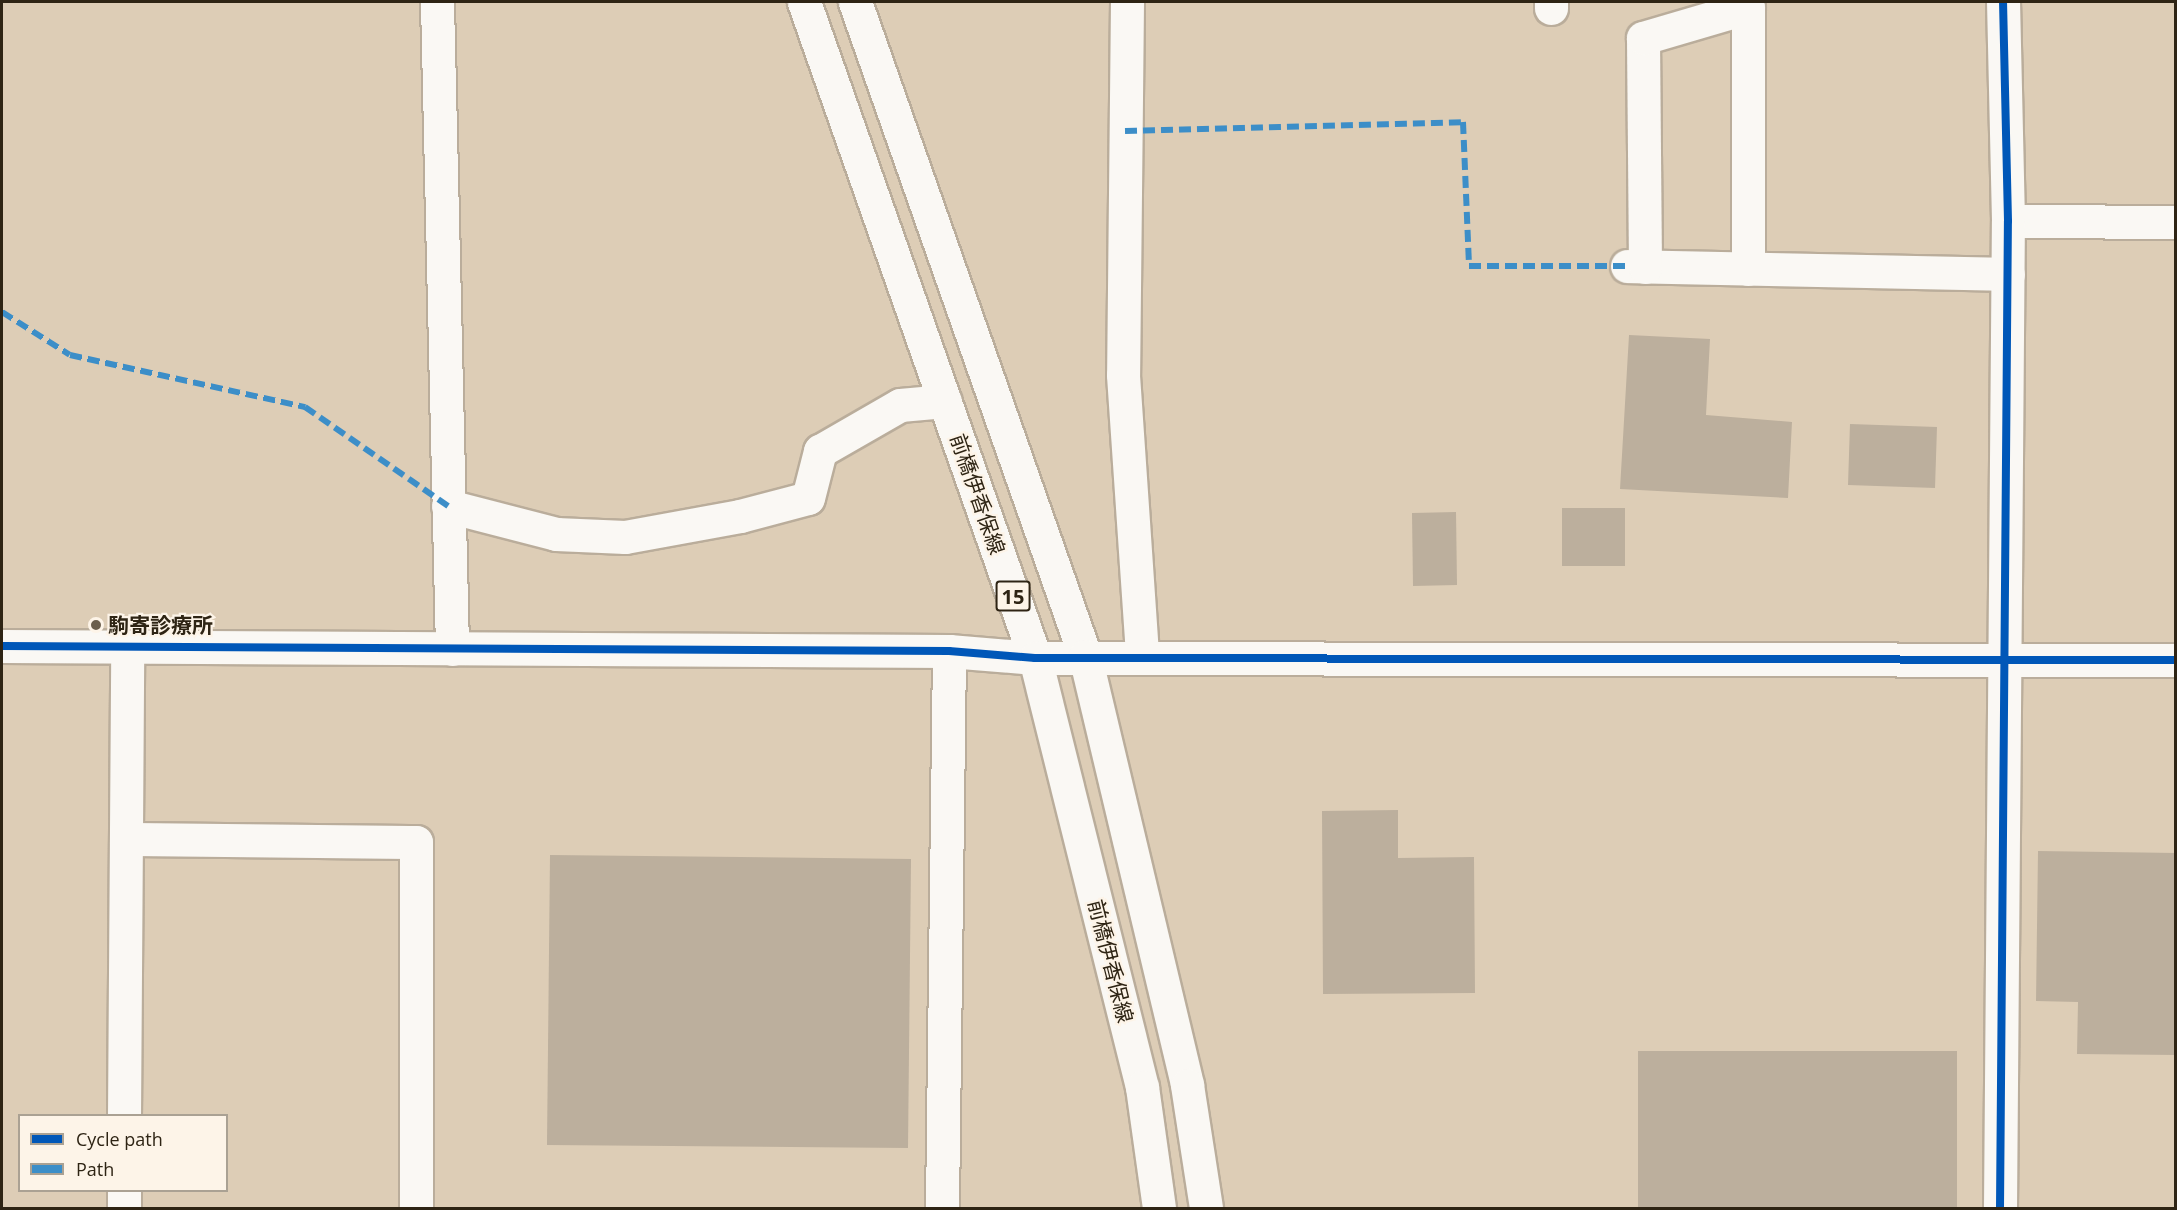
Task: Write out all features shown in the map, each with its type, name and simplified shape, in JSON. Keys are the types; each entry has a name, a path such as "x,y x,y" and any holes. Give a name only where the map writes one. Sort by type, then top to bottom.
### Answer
{"street":[{"path":"437,2 453,649"},
{"name":"前橋伊香保線","path":"804,2 1035,658 1142,1087 1160,1209"},
{"name":"15","path":"855,2 1085,656 1187,1085 1206,1209"},
{"path":"1127,2 1123,375 1142,655"},
{"path":"2000,1209 2001,660 2008,274 2003,2"},
{"path":"1748,269 1748,7 1643,38 1636,267 2008,274"},
{"path":"2008,221 2175,222"},
{"path":"448,506 556,534 625,537 740,516 808,498 820,451 900,405 945,401"},
{"path":"2,646 949,651 1035,658 1142,655 2175,660"},
{"path":"124,1114 127,647"},
{"path":"942,1209 949,651"},
{"path":"126,838 416,842 416,1209"},
{"path":"124,1192 124,1209"}],"building":[{"path":"1629,335 1710,339 1706,415 1792,422 1788,498 1620,489"},
{"path":"1850,424 1937,427 1935,488 1848,485"},
{"path":"1562,508 1625,508 1625,566 1562,566"},
{"path":"1456,512 1457,585 1413,586 1412,513"},
{"path":"1398,810 1398,858 1474,857 1475,993 1323,994 1322,811"},
{"path":"2038,851 2176,853 2176,1055 2077,1054 2078,1002 2036,1001"},
{"path":"550,855 911,859 908,1148 547,1145"},
{"path":"1638,1051 1957,1051 1957,1208 1638,1208"}],"marked path":[{"path":"1125,131 1463,122 1469,266 1627,266"},
{"path":"2,312 70,355 305,407 448,506"}],"cycle path":[{"path":"2000,1208 2008,221 2003,2"},
{"path":"2,646 949,651 1035,658 2176,660"}],"place":[{"name":"駒寄診療所","path":"96,625"}]}
